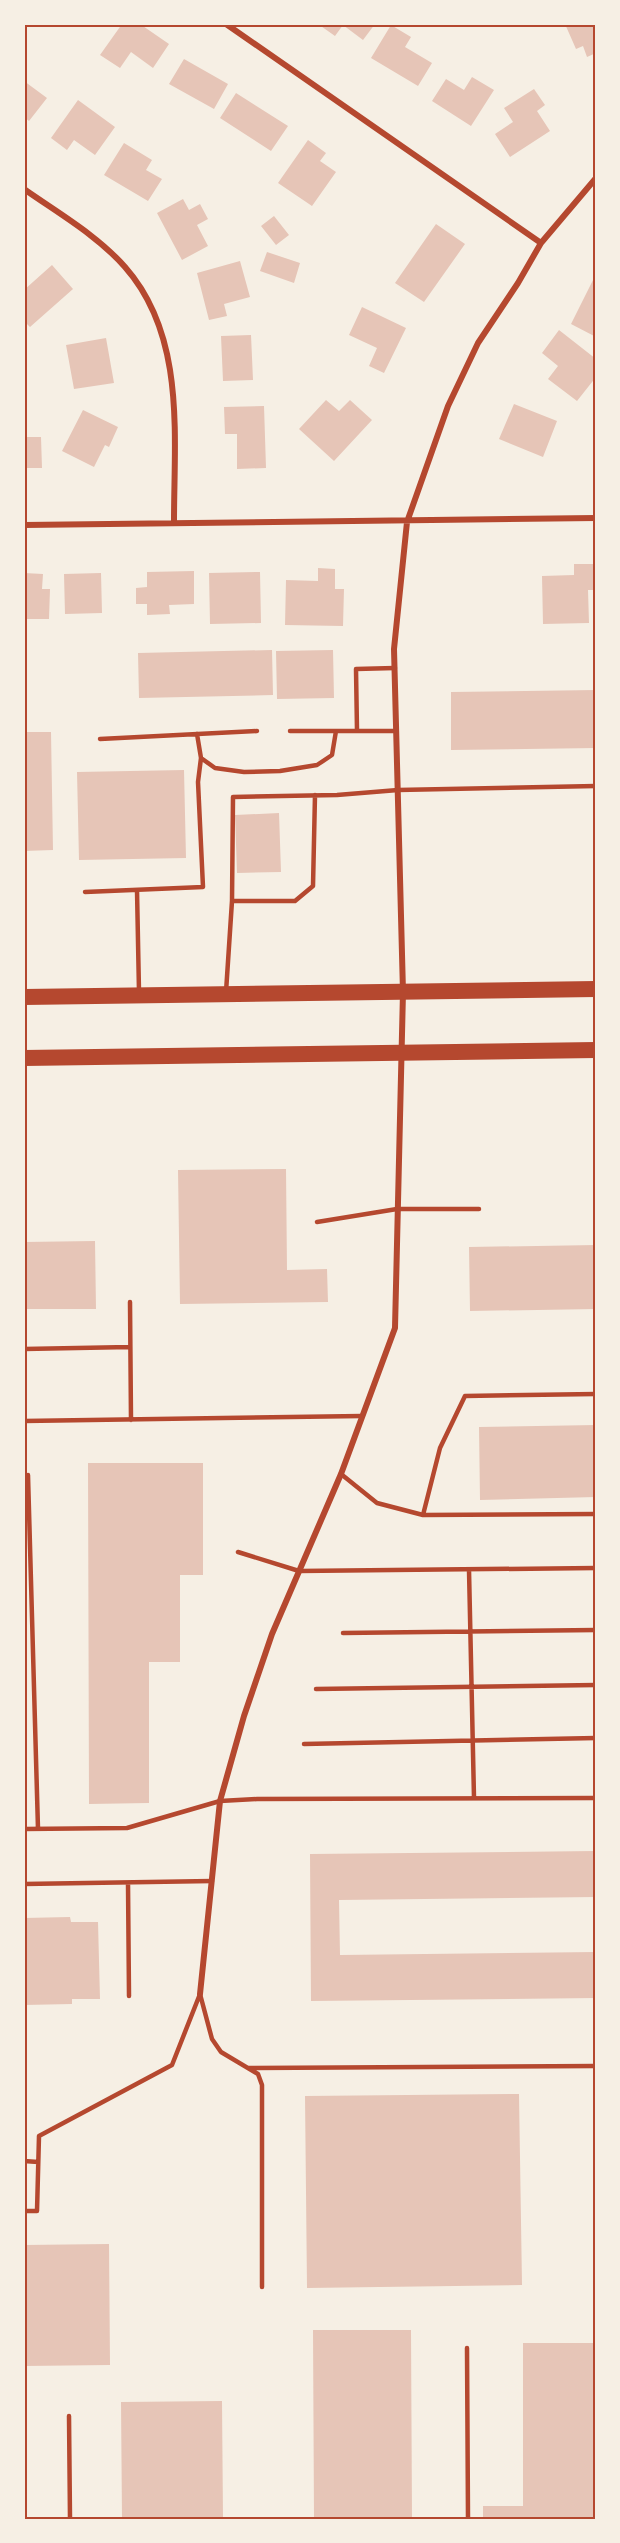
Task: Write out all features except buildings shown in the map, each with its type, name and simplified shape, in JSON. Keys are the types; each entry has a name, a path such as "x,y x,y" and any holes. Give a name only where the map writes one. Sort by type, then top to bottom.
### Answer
{"highway":[{"path":"24,997 596,989"},
{"path":"24,1058 596,1050"}],"street":[{"path":"226,24 541,243"},
{"path":"200,1994 220,1801 243,1716 272,1634 341,1474 395,1328 403,992 394,649 407,522 448,406 478,343 541,243 596,178"},
{"path":"24,189 99,242 125,267 143,292 155,315 168,356 174,392 174,521"},
{"path":"24,525 174,521 407,522 596,518"}],"lane":[{"path":"357,731 356,669 395,668"},
{"path":"290,730 396,731"},
{"path":"100,739 257,731"},
{"path":"201,758 216,768 244,772 280,771 317,765 332,755 336,731"},
{"path":"85,892 203,887 198,782 201,758 197,734"},
{"path":"225,994 232,901 233,797 398,790 596,786"},
{"path":"232,901 295,901 313,886 315,795"},
{"path":"137,890 139,995"},
{"path":"317,1222 397,1209 479,1209"},
{"path":"130,1302 131,1420"},
{"path":"24,1349 130,1347"},
{"path":"423,1515 440,1448 465,1396 596,1394"},
{"path":"24,1421 362,1416"},
{"path":"341,1474 377,1503 423,1515 596,1514"},
{"path":"28,1475 38,1829"},
{"path":"238,1552 299,1571 596,1568"},
{"path":"469,1570 474,1798"},
{"path":"343,1633 596,1630"},
{"path":"316,1689 596,1685"},
{"path":"303,1744 596,1738"},
{"path":"24,1829 127,1828 220,1801 596,1798"},
{"path":"24,1884 212,1881"},
{"path":"128,1883 129,1996"},
{"path":"200,1994 213,2039 221,2052 258,2074 262,2085 262,2287"},
{"path":"24,2211 37,2211 39,2136 172,2065 200,1994"},
{"path":"249,2068 596,2066"},
{"path":"24,2161 38,2162"},
{"path":"466,2348 468,2519"},
{"path":"69,2416 70,2519"}]}
